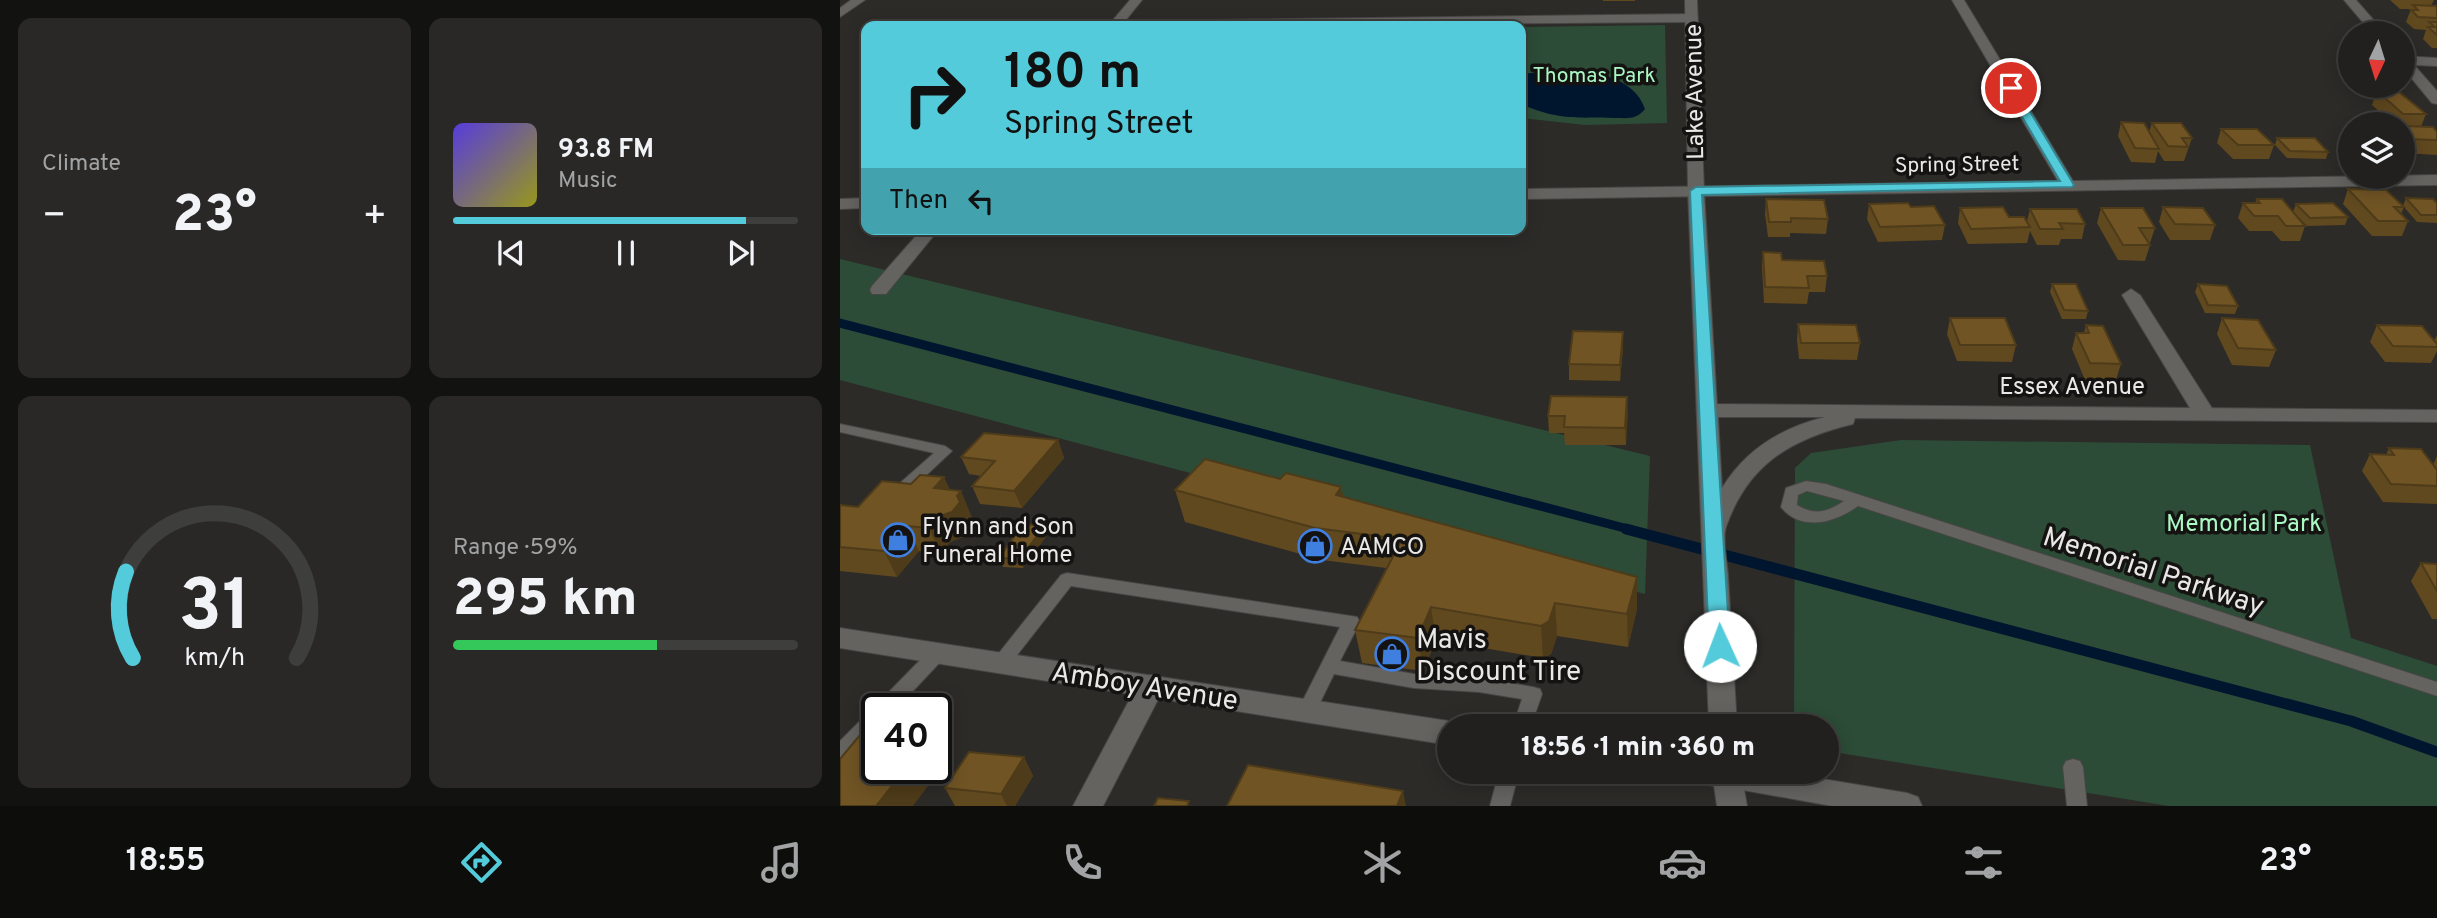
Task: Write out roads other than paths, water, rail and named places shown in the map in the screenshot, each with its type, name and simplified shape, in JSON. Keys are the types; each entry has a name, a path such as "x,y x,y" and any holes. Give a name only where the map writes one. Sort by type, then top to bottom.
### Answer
{"street":[{"path":"1118,21 1136,0"},
{"name":"Lake Avenue","path":"1691,0 1696,191 1723,714"},
{"path":"1958,0 2068,185"},
{"path":"2350,0 2368,21"},
{"path":"840,13 850,3"},
{"path":"1444,21 1692,18"},
{"path":"2415,60 2437,61"},
{"path":"2415,74 2437,100"},
{"name":"Spring Street","path":"1526,194 2437,180"},
{"path":"840,204 861,204"},
{"path":"879,289 926,235"},
{"path":"2131,295 2204,413"},
{"name":"Essex Avenue","path":"1707,410 2437,416"},
{"path":"1715,527 1726,499 1745,468 1769,447 1792,433 1882,411"},
{"name":"Amboy Avenue","path":"840,638 1437,731"},
{"path":"1088,806 1151,686"},
{"path":"1723,784 1732,806"},
{"path":"1781,784 1907,806"}],"lane":[{"path":"840,428 945,451 887,504"},
{"name":"Memorial Parkway","path":"1855,500 2437,689"},
{"path":"1001,663 1068,579 1351,622 1307,710"},
{"path":"899,693 938,653"},
{"path":"1329,666 1414,681 1479,685 1533,694 1526,714"},
{"path":"840,754 861,732"},
{"path":"2073,767 2077,806"},
{"path":"1500,806 1506,784"}],"water":[{"path":"1570,72 1615,79 1638,96 1645,109 1632,118 1557,116 1526,106 1526,74"}],"waterway":[{"path":"840,323 1632,530"},
{"path":"1626,529 2351,721 2437,752"}],"place":[{"name":"Flynn and Son Funeral Home","path":"898,540"},
{"name":"AAMCO","path":"1315,546"},
{"name":"Mavis Discount Tire","path":"1392,654"}],"park label":[{"name":"Thomas Park","path":"1594,75"},
{"name":"Memorial Park","path":"2244,523"}]}
